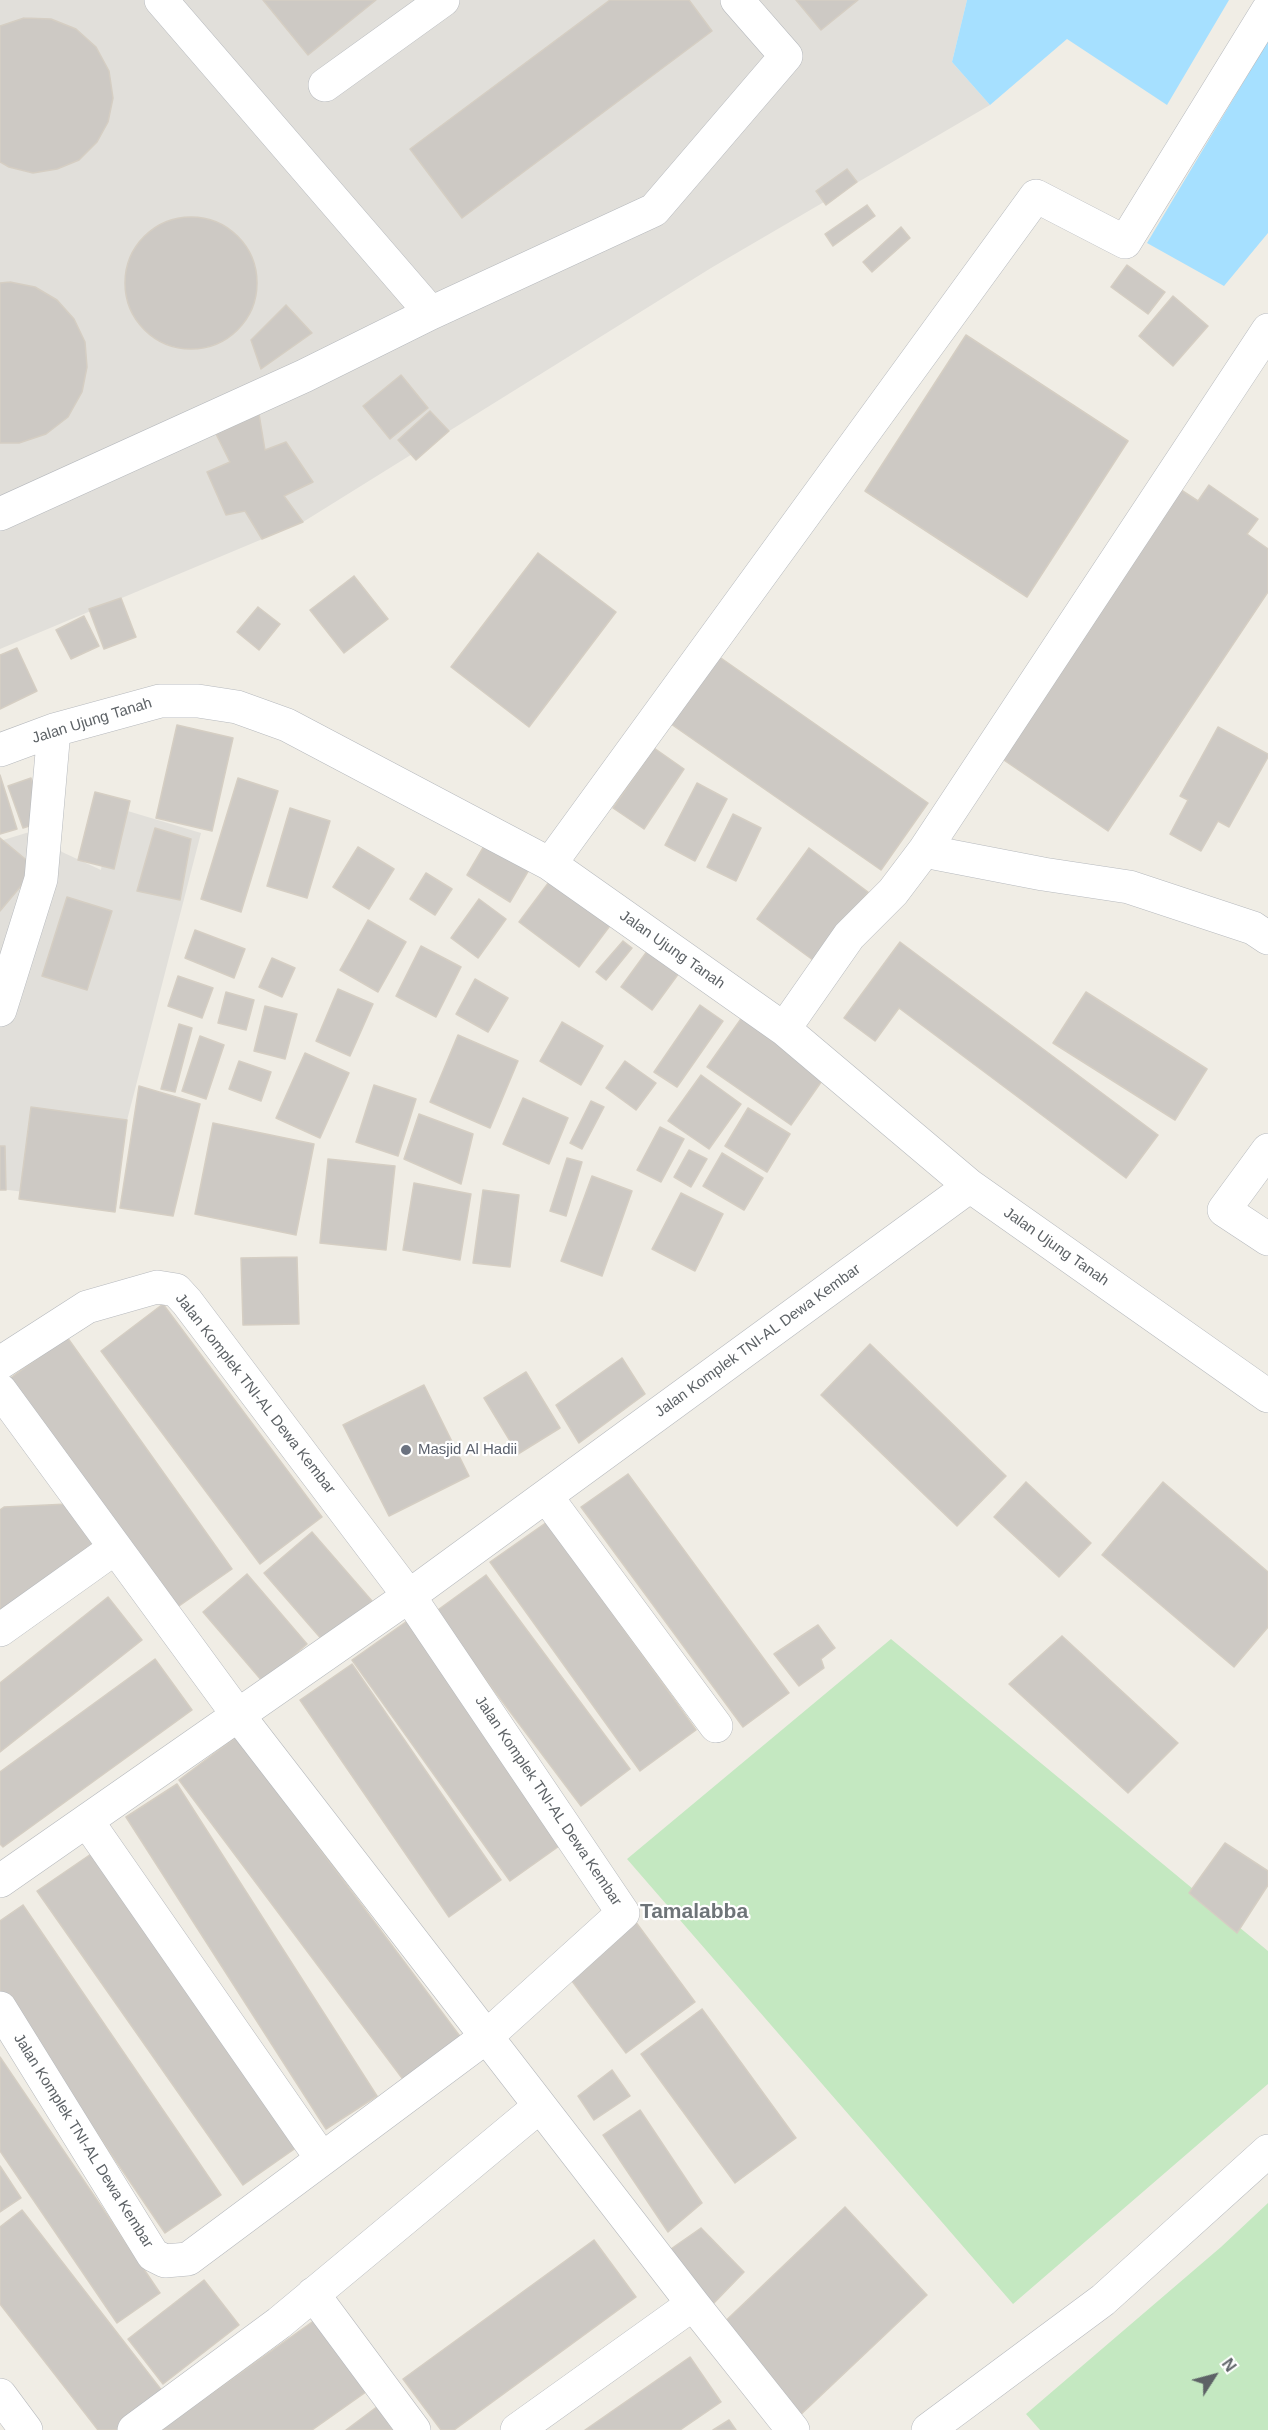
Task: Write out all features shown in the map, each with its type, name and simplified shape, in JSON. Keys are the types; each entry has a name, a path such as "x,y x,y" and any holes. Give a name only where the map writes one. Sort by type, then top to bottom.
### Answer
{"street":[{"path":"161,0 431,313"},
{"path":"325,85 443,0"},
{"path":"0,514 304,376 431,313 654,210 786,56 737,0"},
{"path":"550,864 1036,196 1125,242 1268,10"},
{"path":"784,1029 849,936 893,892 924,851 1268,330"},
{"name":"Jalan Ujung Tanah","path":"0,750 54,730 160,700 198,701 237,707 287,725 550,864 784,1029 970,1186 1268,1396"},
{"path":"0,1010 41,879 54,730"},
{"path":"924,851 1043,874 1129,887 1263,926"},
{"path":"1268,1150 1224,1210 1268,1239"},
{"name":"Jalan Komplek TNI-AL Dewa Kembar","path":"0,1881 409,1596 970,1186"},
{"name":"Jalan Komplek TNI-AL Dewa Kembar","path":"0,1363 87,1306 157,1287 176,1290 409,1596 623,1913 486,2037 188,2259 165,2260 153,2255 0,2008"},
{"path":"0,1390 238,1715 793,2430"},
{"path":"546,1496 716,1726"},
{"path":"0,1630 116,1548"},
{"path":"87,1821 322,2158"},
{"path":"134,2430 279,2323 540,2106"},
{"path":"928,2430 1103,2300 1268,2151"},
{"path":"312,2294 414,2430"},
{"path":"517,2430 693,2304"},
{"path":"0,2395 26,2430"}],"shaded area":[{"path":"0,0 967,0 952,62 990,105 711,268 303,522 0,649"},
{"path":"111,806 201,833 106,1202 0,1189 0,841 36,830 62,852 101,870"}],"green space":[{"path":"891,1639 1268,1951 1268,2084 1013,2304 627,1859"},
{"path":"1268,2203 1268,2430 1040,2430 1026,2414 1221,2247"}],"water":[{"path":"967,0 1229,0 1167,105 1067,39 990,105 952,62"},
{"path":"1268,41 1268,233 1224,286 1147,243"}],"building":[{"path":"263,0 376,0 308,55"},
{"path":"610,0 689,0 712,31 462,218 410,149"},
{"path":"796,0 858,0 821,30"},
{"path":"24,18 51,19 76,29 96,47 109,71 113,98 108,122 97,142 79,160 57,169 33,173 9,167 0,162 0,26"},
{"path":"847,169 857,182 826,205 816,191"},
{"path":"867,205 875,216 833,246 825,234"},
{"path":"191,217 216,222 238,236 252,258 257,283 252,308 238,330 216,344 191,349 166,344 144,330 130,308 125,283 130,258 144,236 166,222"},
{"path":"901,227 910,238 872,272 863,262"},
{"path":"1127,265 1165,292 1148,314 1111,287"},
{"path":"10,282 35,287 57,300 74,319 85,342 87,367 82,392 68,417 46,434 19,443 0,443 0,283"},
{"path":"1173,296 1208,326 1173,366 1139,336"},
{"path":"286,305 312,333 261,369 251,340"},
{"path":"966,335 1128,441 1027,597 865,491"},
{"path":"401,375 428,408 390,439 363,406"},
{"path":"430,411 449,431 416,460 398,440"},
{"path":"259,414 265,450 286,442 313,482 284,496 303,522 262,539 245,511 226,515 207,472 230,462 216,434"},
{"path":"1209,485 1258,519 1247,534 1268,549 1268,592 1108,831 995,754 1175,486 1198,501"},
{"path":"538,553 616,612 529,727 451,667"},
{"path":"354,576 388,619 344,653 310,610"},
{"path":"121,598 136,637 104,649 89,609"},
{"path":"258,607 280,624 259,650 237,632"},
{"path":"84,616 99,646 71,659 56,630"},
{"path":"17,648 37,691 0,709 0,655"},
{"path":"718,656 928,803 881,870 671,724"},
{"path":"177,725 233,738 212,831 156,818"},
{"path":"1218,727 1268,754 1268,757 1229,827 1218,821 1201,851 1170,834 1188,800 1180,796"},
{"path":"654,748 684,769 644,829 613,808"},
{"path":"0,775 17,829 0,834"},
{"path":"31,778 45,821 23,828 8,786"},
{"path":"238,778 278,791 241,912 201,899"},
{"path":"697,783 727,799 695,861 665,845"},
{"path":"95,792 130,801 114,869 78,860"},
{"path":"290,808 330,821 307,898 267,886"},
{"path":"733,814 761,828 736,881 707,867"},
{"path":"155,828 191,839 180,900 137,891"},
{"path":"0,838 36,868 0,911"},
{"path":"487,841 530,868 510,902 467,875"},
{"path":"358,847 394,869 369,909 333,887"},
{"path":"809,848 868,892 817,963 757,919"},
{"path":"426,873 452,889 435,915 410,899"},
{"path":"552,878 612,923 579,967 519,922"},
{"path":"67,897 112,911 87,990 42,976"},
{"path":"479,899 506,919 478,958 451,938"},
{"path":"368,920 406,942 378,992 340,970"},
{"path":"195,930 245,949 234,978 185,958"},
{"path":"623,941 632,948 606,980 596,972"},
{"path":"900,942 1158,1135 1126,1178 899,1008 875,1041 844,1018"},
{"path":"421,946 461,967 436,1017 396,996"},
{"path":"648,950 679,973 652,1010 621,987"},
{"path":"272,958 295,968 282,997 259,987"},
{"path":"178,976 213,988 202,1018 168,1006"},
{"path":"475,979 508,998 488,1032 456,1014"},
{"path":"338,989 373,1004 350,1056 316,1041"},
{"path":"226,992 254,1000 246,1030 218,1023"},
{"path":"1086,992 1207,1069 1175,1120 1053,1043"},
{"path":"700,1005 723,1021 677,1087 654,1072"},
{"path":"265,1006 297,1014 285,1059 254,1051"},
{"path":"743,1016 826,1075 791,1125 707,1067"},
{"path":"562,1022 603,1046 581,1085 540,1061"},
{"path":"179,1024 192,1028 175,1092 161,1089"},
{"path":"458,1035 518,1061 490,1128 430,1102"},
{"path":"200,1036 224,1045 206,1099 182,1091"},
{"path":"305,1053 349,1073 320,1138 276,1118"},
{"path":"239,1061 271,1072 261,1101 229,1089"},
{"path":"625,1061 656,1083 636,1110 606,1088"},
{"path":"701,1075 741,1104 709,1149 668,1121"},
{"path":"374,1085 416,1099 398,1156 356,1142"},
{"path":"139,1086 200,1104 173,1216 120,1208"},
{"path":"523,1098 568,1118 549,1164 503,1144"},
{"path":"591,1101 604,1107 582,1149 570,1143"},
{"path":"31,1107 127,1120 115,1212 19,1199"},
{"path":"748,1108 790,1134 767,1172 725,1146"},
{"path":"419,1114 473,1134 461,1184 404,1159"},
{"path":"213,1123 314,1144 296,1235 195,1214"},
{"path":"660,1127 684,1139 661,1182 637,1170"},
{"path":"0,1146 5,1146 6,1190 0,1190"},
{"path":"689,1150 707,1159 691,1187 674,1177"},
{"path":"722,1153 763,1178 744,1210 703,1186"},
{"path":"567,1158 582,1162 566,1216 550,1211"},
{"path":"328,1159 395,1166 386,1250 320,1243"},
{"path":"592,1176 632,1191 602,1276 561,1261"},
{"path":"414,1183 471,1194 460,1260 403,1250"},
{"path":"483,1190 519,1195 510,1267 473,1263"},
{"path":"681,1193 723,1214 695,1271 652,1249"},
{"path":"297,1257 299,1324 243,1325 241,1258"},
{"path":"163,1304 322,1517 260,1564 101,1351"},
{"path":"67,1337 232,1569 169,1613 5,1382"},
{"path":"870,1344 1006,1476 957,1526 821,1395"},
{"path":"622,1358 645,1394 579,1443 556,1405"},
{"path":"526,1372 560,1428 518,1454 484,1398"},
{"name":"Masjid Al Hadii","path":"424,1385 469,1476 389,1516 343,1425"},
{"path":"628,1474 789,1693 743,1727 581,1507"},
{"path":"1026,1482 1091,1543 1059,1577 994,1517"},
{"path":"1163,1482 1268,1572 1268,1627 1234,1667 1102,1555"},
{"path":"68,1504 97,1544 0,1614 0,1510 4,1507"},
{"path":"547,1522 696,1730 640,1771 490,1562"},
{"path":"312,1532 372,1601 324,1642 264,1573"},
{"path":"247,1574 307,1644 263,1682 203,1612"},
{"path":"486,1575 630,1769 581,1806 435,1612"},
{"path":"108,1597 142,1640 0,1752 0,1683"},
{"path":"410,1619 569,1839 510,1881 352,1660"},
{"path":"818,1625 835,1648 821,1659 824,1668 799,1686 774,1654"},
{"path":"1062,1636 1178,1743 1128,1793 1009,1684"},
{"path":"155,1659 192,1710 3,1847 0,1844 0,1772"},
{"path":"352,1664 501,1880 449,1917 300,1700"},
{"path":"236,1737 462,2039 405,2082 179,1780"},
{"path":"177,1784 377,2096 326,2129 126,1817"},
{"path":"1225,1843 1268,1871 1268,1885 1237,1933 1189,1893"},
{"path":"94,1852 300,2145 243,2185 37,1891"},
{"path":"23,1905 221,2195 165,2233 0,1991 0,1921"},
{"path":"635,1921 695,2002 626,2053 566,1973"},
{"path":"702,2009 796,2138 735,2183 641,2054"},
{"path":"0,2057 160,2293 117,2323 0,2151"},
{"path":"612,2070 630,2096 594,2120 578,2096"},
{"path":"640,2110 702,2203 668,2232 603,2135"},
{"path":"0,2166 21,2198 0,2212"},
{"path":"845,2207 927,2295 796,2419 715,2331"},
{"path":"22,2210 166,2396 121,2430 98,2430 0,2304 0,2227"},
{"path":"701,2228 744,2272 712,2305 668,2251"},
{"path":"594,2240 636,2297 454,2430 441,2430 403,2379"},
{"path":"204,2280 239,2325 163,2384 128,2339"},
{"path":"322,2315 373,2387 312,2430 160,2430"},
{"path":"690,2357 721,2402 680,2430 585,2430"},
{"path":"386,2400 409,2430 346,2430"},
{"path":"729,2420 736,2430 713,2430"}],"place":[{"name":"Masjid Al Hadii","path":"406,1450"}],"district":[{"name":"Tamalabba","path":"694,1912"}]}
